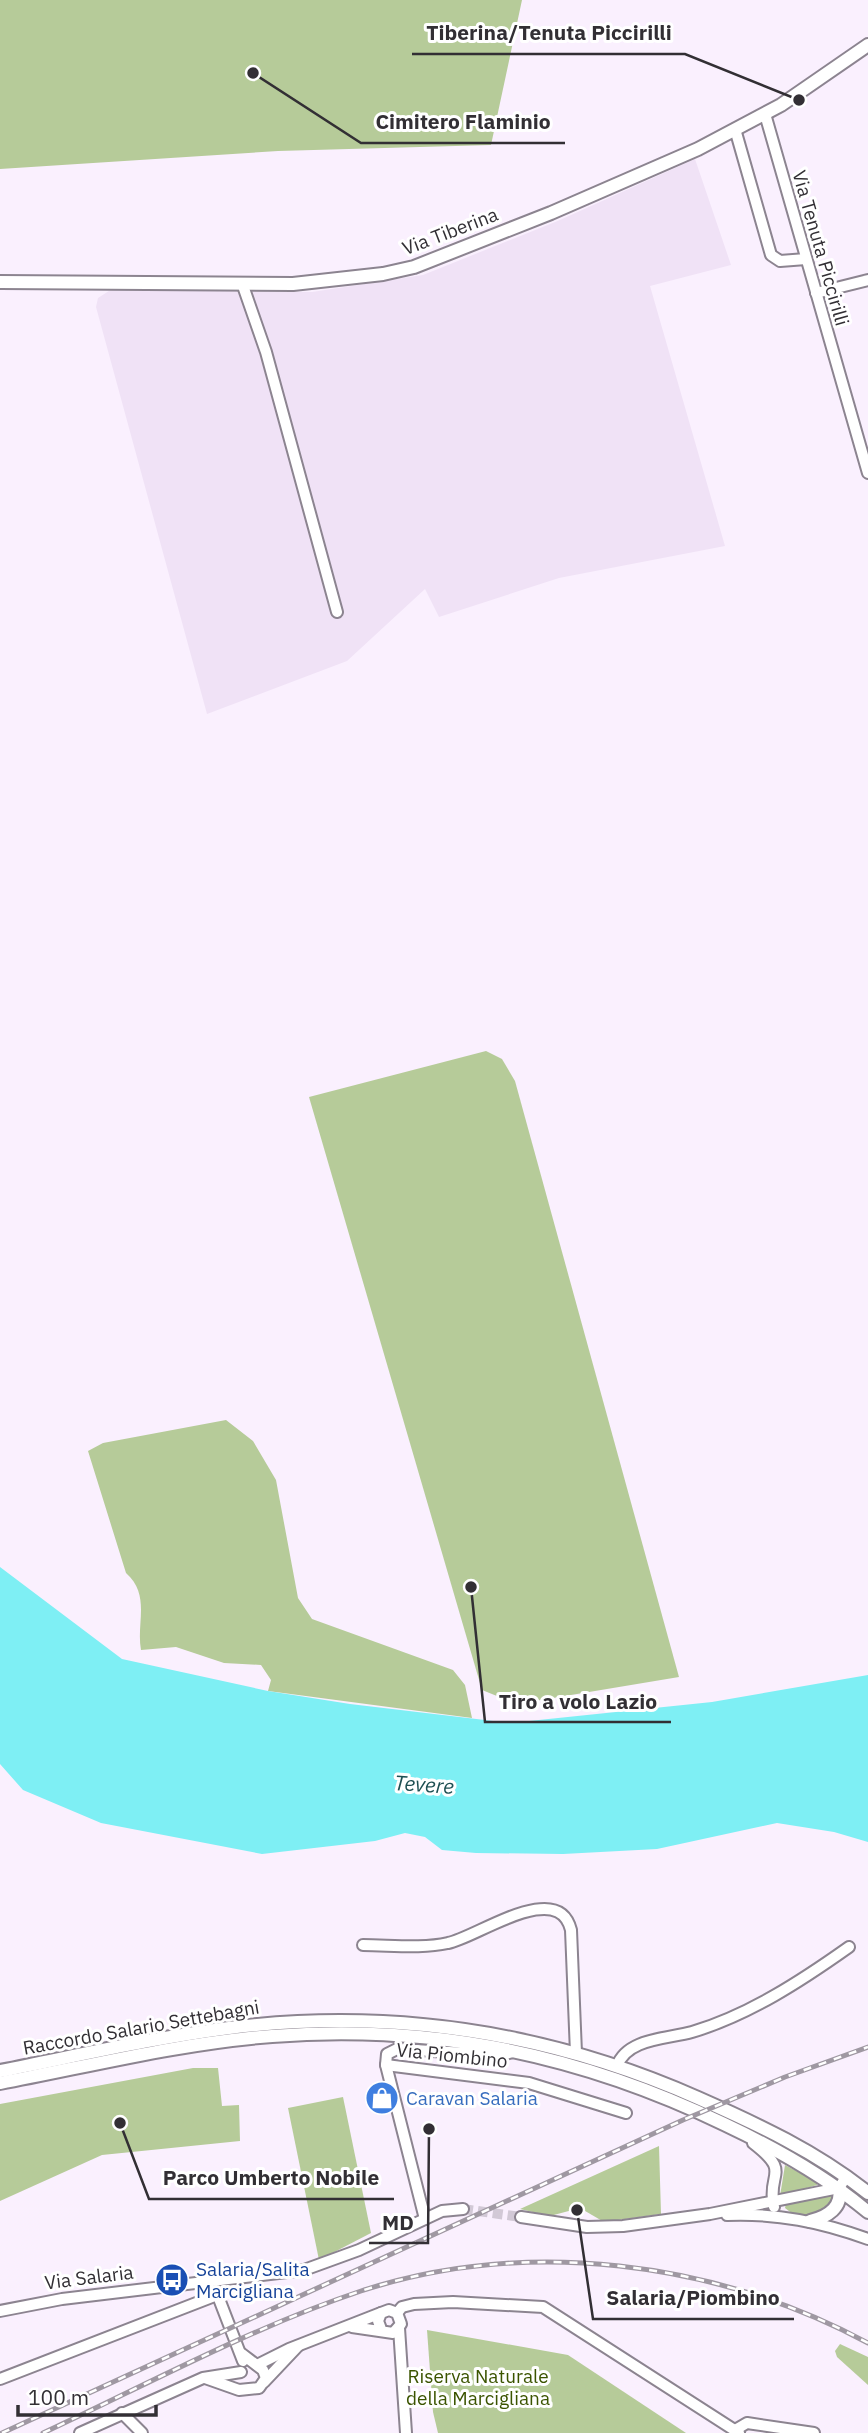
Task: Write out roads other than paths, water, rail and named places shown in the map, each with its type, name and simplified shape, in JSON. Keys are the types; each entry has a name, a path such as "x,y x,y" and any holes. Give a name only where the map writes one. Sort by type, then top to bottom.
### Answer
{"main road":[{"name":"Via Tiberina","path":"0,282 324,282 414,267 551,213 698,149 765,114 868,45"},
{"name":"Raccordo Salario Settebagni","path":"0,2070 196,2033 331,2020 465,2029 576,2053 617,2066 739,2116 846,2176"},
{"name":"Raccordo Salario Settebagni","path":"0,2083 199,2045 284,2035 348,2033 422,2036 519,2051 629,2082 734,2129 839,2188"},
{"path":"846,2176 868,2193"},
{"path":"839,2188 868,2212"},
{"path":"810,2221 824,2217 836,2207 840,2197 839,2188"}],"street":[{"name":"Via Tenuta Piccirilli","path":"765,114 868,473"},
{"path":"735,129 771,255 780,261 806,259"},
{"path":"816,293 868,280"},
{"path":"242,282 266,352 337,612"},
{"path":"856,432 868,429"},
{"path":"363,1945 445,1944 513,1916 538,1909 558,1912 567,1919 571,1930 576,2053"},
{"path":"617,2066 632,2047 693,2031 725,2019 786,1989 849,1947"},
{"path":"386,2065 387,2054 394,2049 501,2055 519,2051"},
{"name":"Via Piombino","path":"425,2219 386,2065 529,2083 626,2113"},
{"path":"734,2129 775,2163 778,2176 773,2202 779,2216"},
{"path":"521,2217 604,2227 710,2214 839,2188 846,2176"},
{"name":"Via Salaria","path":"0,2311 62,2299 312,2268 359,2250 445,2210 463,2209"},
{"path":"710,2214 779,2216 810,2221 868,2239"},
{"path":"212,2282 248,2368 265,2374 264,2382"},
{"path":"0,2379 217,2295"},
{"path":"397,2313 402,2307 414,2304 537,2305 581,2329 737,2432 747,2423 814,2433"},
{"path":"80,2433 203,2378 248,2368 389,2309 397,2313 401,2320 400,2358 406,2433"},
{"path":"381,2313 377,2321 400,2358"},
{"path":"346,2328 393,2333 399,2328"},
{"path":"203,2378 239,2390 259,2388 298,2346"},
{"path":"247,2388 240,2379 248,2368"},
{"path":"122,2413 142,2433"}],"water":[{"name":"Tevere","path":"0,1567 122,1659 268,1691 350,1704 510,1723 712,1702 868,1675 868,1842 834,1832 777,1823 657,1849 563,1854 476,1853 442,1850 425,1837 405,1833 375,1841 262,1854 101,1823 23,1790 0,1764"}],"tunnel":[{"path":"463,2209 521,2217"}],"railway":[{"path":"2,2433 683,2120 785,2077 868,2047"},
{"path":"43,2433 240,2339 321,2305 424,2274 489,2265 554,2262 619,2266 684,2276 748,2293 809,2315 868,2343"}],"place":[{"name":"Cimitero Flaminio","path":"253,73"},
{"name":"Tiberina/Tenuta Piccirilli","path":"799,100"},
{"name":"Tiro a volo Lazio","path":"471,1587"},
{"name":"Caravan Salaria","path":"382,2098"},
{"name":"Parco Umberto Nobile","path":"120,2123"},
{"name":"MD","path":"429,2129"},
{"name":"Salaria/Piombino","path":"577,2210"},
{"name":"Salaria/Salita Marcigliana","path":"172,2280"}],"park label":[{"name":"Riserva Naturale della Marcigliana","path":"478,2387"}]}
